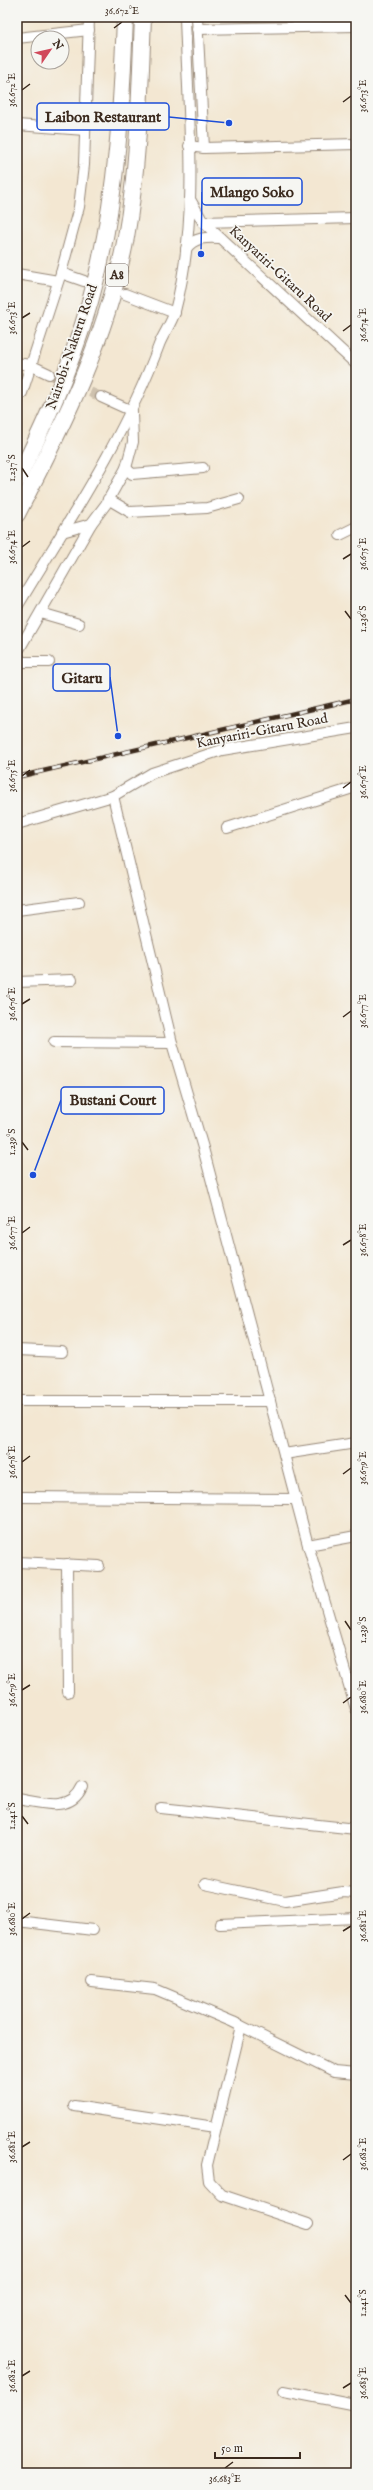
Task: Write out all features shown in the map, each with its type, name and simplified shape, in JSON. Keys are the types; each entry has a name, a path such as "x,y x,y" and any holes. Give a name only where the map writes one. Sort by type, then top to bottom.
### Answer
{"highway":[{"name":"Nairobi-Nakuru Road","path":"17,480 62,381 97,276 113,184 125,17"},
{"name":"Nairobi-Nakuru Road","path":"17,514 78,392 116,279 126,236 139,134 143,17"}],"street":[{"path":"17,403 59,277 79,207 85,130 89,17"},
{"path":"17,607 114,447 132,411 160,343 175,313 186,249 191,201 185,17"},
{"path":"197,17 204,148"},
{"path":"197,29 356,26"},
{"path":"17,38 89,30"},
{"path":"17,125 85,130"},
{"path":"189,146 204,148 356,144"},
{"name":"Kanyariri-Gitaru Road","path":"191,201 203,222 356,364"},
{"path":"203,222 356,218"},
{"path":"186,249 191,243 199,239 220,238"},
{"path":"17,274 59,277 84,281"},
{"path":"125,294 175,313"},
{"path":"17,363 30,365 49,374"},
{"path":"101,397 132,411"},
{"path":"49,662 21,662 17,658 20,646 41,613 91,524 126,468 133,442 132,411"},
{"path":"126,468 132,474 203,468"},
{"path":"108,499 130,512 207,508 239,499"},
{"path":"62,532 91,524"},
{"path":"340,535 356,527"},
{"path":"41,613 79,624"},
{"name":"Kanyariri-Gitaru Road","path":"17,824 113,796 152,774 222,750 356,728"},
{"path":"227,828 356,787"},
{"path":"113,796 172,1043 308,1545 356,1709"},
{"path":"17,910 79,902"},
{"path":"17,982 72,980"},
{"path":"54,1042 172,1043"},
{"path":"17,1350 62,1352"},
{"path":"17,1401 270,1401"},
{"path":"284,1454 356,1443"},
{"path":"23,1497 296,1498"},
{"path":"308,1545 356,1536"},
{"path":"17,1562 99,1566"},
{"path":"67,1564 68,1692"},
{"path":"17,1799 57,1805 67,1804 78,1795 82,1787"},
{"path":"161,1808 356,1830"},
{"path":"205,1884 285,1901 343,1892 356,1894"},
{"path":"220,1924 305,1919 356,1918"},
{"path":"17,1921 93,1930"},
{"path":"92,1982 155,1989 242,2026 334,2072 356,2074"},
{"path":"242,2026 215,2127 207,2172 209,2181 214,2189 222,2195 308,2224"},
{"path":"74,2106 206,2128 215,2127"},
{"path":"284,2391 356,2405"}],"tunnel":[{"path":"49,374 101,397"}],"railway":[{"path":"17,777 356,699"}],"place":[{"name":"Laibon Restaurant","path":"229,123"},
{"name":"Mlango Soko","path":"201,254"},
{"name":"Gitaru","path":"118,736"},
{"name":"Bustani Court","path":"33,1175"}]}
